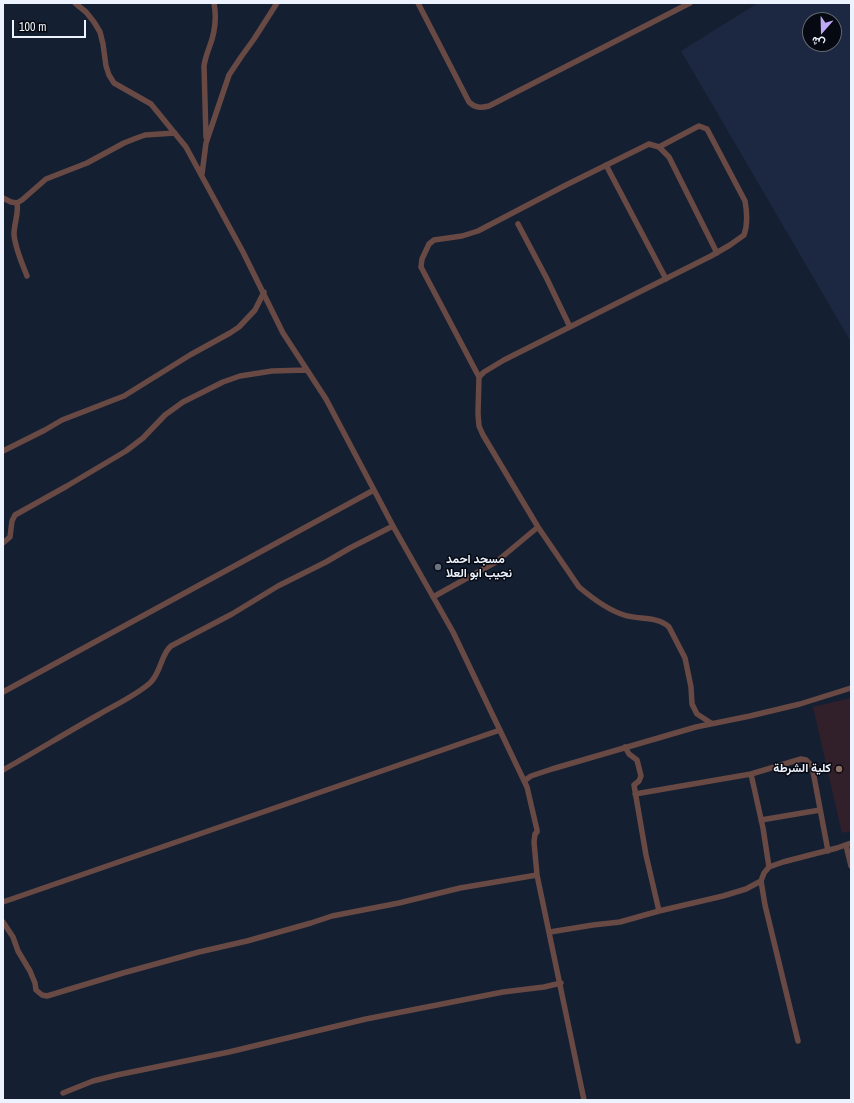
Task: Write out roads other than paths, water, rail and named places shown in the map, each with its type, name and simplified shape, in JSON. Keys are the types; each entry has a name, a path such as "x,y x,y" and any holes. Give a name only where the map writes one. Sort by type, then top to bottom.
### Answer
{"street":[{"path":"75,3 86,12 100,32 106,66 114,83 148,101 186,147 264,292 283,333 326,399 393,526 453,632 530,792 537,830 534,840 537,875 561,983 584,1100"},
{"path":"206,143 204,66 216,22 214,3"},
{"path":"201,176 206,143 229,75 277,3"},
{"path":"418,3 469,102 477,108 489,106 690,3"},
{"path":"479,377 484,372 504,360 717,253 744,235 747,222 745,201 710,133 703,127 695,128 658,147"},
{"path":"3,198 11,202 22,200 46,179 87,163 124,143 145,135 175,134"},
{"path":"711,723 697,714 692,704 691,687 685,658 669,627 660,621 624,615 610,609 586,593 576,584 538,527 483,435 479,426 478,414 479,377 421,266 422,259 429,244 434,240 462,236 478,231 645,145 651,144 658,147 669,157 717,253"},
{"path":"606,165 666,279"},
{"path":"17,202 18,209 14,229 15,240 27,276"},
{"path":"518,224 570,327"},
{"path":"3,451 62,420 124,396 240,327 255,310 264,292"},
{"path":"3,543 10,537 12,521 15,515 126,451 143,438 165,415 183,402 223,382 240,376 272,371 306,370"},
{"path":"3,692 374,490"},
{"path":"3,770 146,686 156,676 166,651 171,646 247,605 278,586 393,526"},
{"path":"433,597 496,562 538,527"},
{"path":"524,781 538,773 626,747 711,723 750,716 800,704 851,688"},
{"path":"693,728 696,723 697,714"},
{"path":"3,902 201,835 500,730"},
{"path":"626,747 629,754 637,760 641,776 639,781 634,785 635,794 646,855 659,911"},
{"path":"635,794 751,774 801,759 806,760 812,766 828,851"},
{"path":"751,774 769,867"},
{"path":"761,820 820,810"},
{"path":"798,1041 765,904 761,881 764,873 769,867 848,844 851,866"},
{"path":"3,922 13,937 18,951 30,971 36,990 42,995 47,996 123,973 247,941 332,916 399,903 460,888 537,875"},
{"path":"550,932 620,922 723,896 746,889 761,881"},
{"path":"63,1093 93,1081 117,1075 217,1055 366,1019 483,995 544,987 561,983"}],"place":[{"name":"مسجد احمد نجيب ابو العلا","path":"438,567"},
{"name":"كلية الشرطة","path":"839,769"}]}
